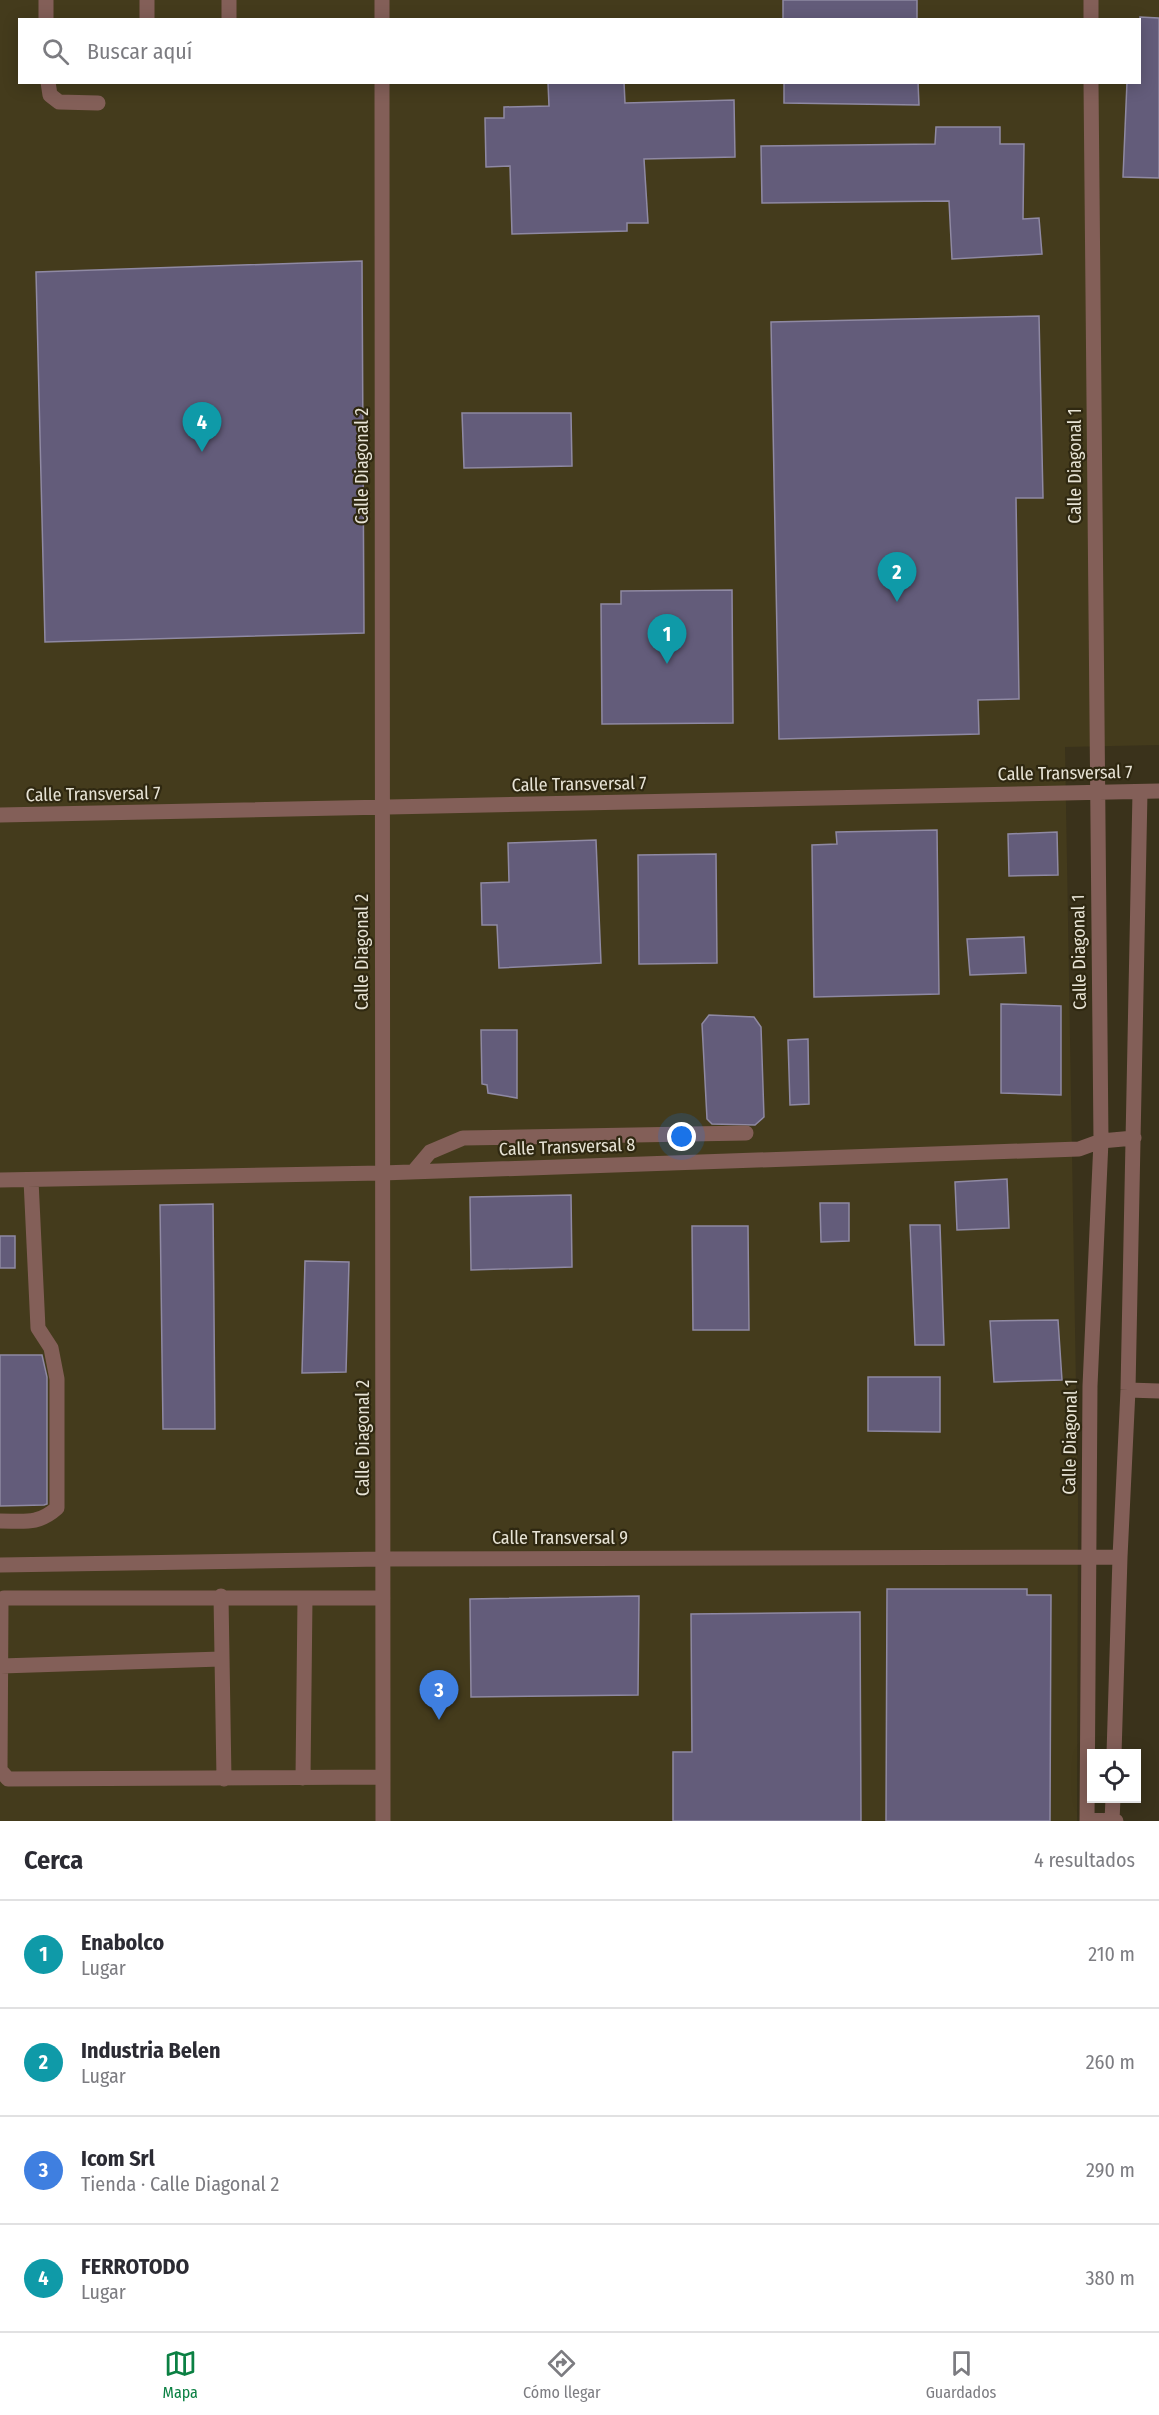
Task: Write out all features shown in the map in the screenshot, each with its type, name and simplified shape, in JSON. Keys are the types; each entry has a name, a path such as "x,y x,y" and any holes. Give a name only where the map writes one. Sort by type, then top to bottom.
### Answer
{"street":[{"path":"46,0 46,18"},
{"path":"147,0 147,18"},
{"path":"229,0 230,18"},
{"path":"381,0 381,18"},
{"path":"1091,0 1091,18"},
{"path":"48,84 50,95 59,102 98,103"},
{"name":"Calle Diagonal 2","path":"382,84 383,1821"},
{"name":"Calle Diagonal 1","path":"1087,1821 1090,1386 1101,1142 1091,84"},
{"name":"Calle Transversal 7","path":"0,815 1097,790 1159,791"},
{"path":"1114,1749 1128,1390 1140,792"},
{"path":"414,1171 430,1152 463,1138 746,1133"},
{"name":"Calle Transversal 8","path":"0,1180 381,1173 1079,1149 1101,1142 1134,1138"},
{"path":"0,1521 45,1519 57,1508 57,1379 51,1348 38,1328 32,1180"},
{"path":"1128,1390 1159,1391"},
{"name":"Calle Transversal 9","path":"0,1565 383,1558 1088,1555 1120,1557"},
{"path":"383,1598 221,1596 4,1598 1,1603 0,1770 8,1779 383,1777"},
{"path":"221,1596 224,1779"},
{"path":"303,1778 305,1598"},
{"path":"1,1666 221,1659"},
{"path":"1087,1821 1114,1821 1113,1803"}],"shaded area":[{"path":"0,0 1159,0 1159,745 1065,747 1078,1503 1077,1821 0,1821"}],"building":[{"path":"783,0 917,0 917,18 783,18"},
{"path":"1140,18 1159,18 1159,178 1123,177 1127,84 1141,84"},
{"path":"548,84 624,84 625,103 734,100 735,157 644,159 648,223 627,223 627,231 512,234 510,166 486,167 485,118 504,118 504,107 549,106"},
{"path":"784,84 918,84 919,105 784,103"},
{"path":"936,127 1000,127 1000,144 1024,144 1023,219 1039,218 1042,254 952,259 949,201 762,203 761,146 935,144"},
{"path":"362,261 364,633 45,642 36,272"},
{"path":"1039,316 1043,498 1016,498 1019,699 978,700 979,734 779,739 771,322"},
{"path":"462,413 571,413 572,466 464,468"},
{"path":"732,590 733,723 602,724 601,604 621,604 621,591"},
{"path":"937,830 939,994 814,997 812,845 837,844 836,832"},
{"path":"1057,832 1058,875 1009,876 1008,834"},
{"path":"596,840 601,963 499,968 497,925 482,925 481,883 509,882 508,843"},
{"path":"716,854 717,963 639,964 638,855"},
{"path":"1024,937 1026,973 970,975 967,939"},
{"path":"1001,1004 1061,1006 1061,1095 1001,1093"},
{"path":"709,1015 754,1017 761,1027 764,1117 755,1125 712,1124 707,1119 702,1024"},
{"path":"481,1030 517,1030 517,1098 488,1093 487,1085 482,1084"},
{"path":"808,1039 809,1104 790,1105 788,1040"},
{"path":"1007,1179 1009,1228 957,1230 955,1182"},
{"path":"571,1195 572,1267 471,1270 470,1197"},
{"path":"820,1203 849,1203 849,1241 821,1242"},
{"path":"213,1204 215,1429 163,1429 160,1205"},
{"path":"910,1225 940,1225 944,1345 915,1345"},
{"path":"692,1226 748,1226 749,1330 693,1330"},
{"path":"0,1236 15,1236 15,1268 0,1268"},
{"path":"305,1261 349,1262 346,1372 302,1373"},
{"path":"1058,1320 1062,1380 994,1382 990,1321"},
{"path":"0,1355 42,1355 47,1377 47,1504 44,1505 0,1506"},
{"path":"868,1377 940,1377 940,1432 868,1431"},
{"path":"887,1589 1027,1589 1027,1595 1051,1595 1050,1821 886,1821"},
{"path":"639,1596 638,1695 471,1697 470,1599"},
{"path":"860,1612 861,1821 673,1821 673,1752 692,1752 691,1614"}],"place":[{"name":"FERROTODO","path":"202,452"},
{"name":"Industria Belen","path":"897,602"},
{"name":"Enabolco","path":"667,664"},
{"name":"Icom Srl","path":"439,1720"}]}
